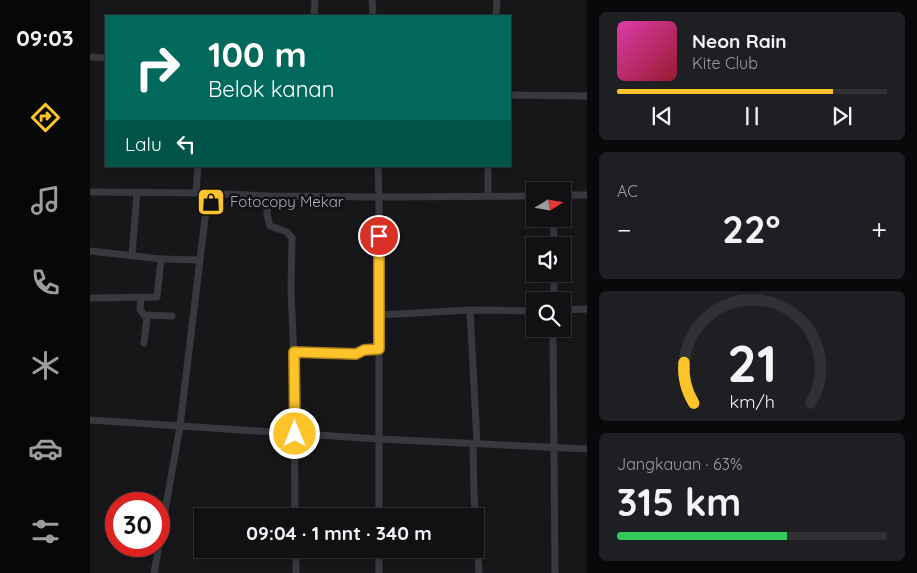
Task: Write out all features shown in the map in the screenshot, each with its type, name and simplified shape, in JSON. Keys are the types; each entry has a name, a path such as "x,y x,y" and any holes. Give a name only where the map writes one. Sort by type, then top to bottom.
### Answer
{"street":[{"path":"314,15 315,0"},
{"path":"372,0 373,15"},
{"path":"496,15 497,0"},
{"path":"90,56 105,58"},
{"path":"511,95 587,96"},
{"path":"196,192 198,167"},
{"path":"378,167 379,508"},
{"path":"488,167 488,196"},
{"path":"90,192 196,192 267,196 526,196"},
{"path":"132,256 137,192"},
{"path":"168,492 180,426 208,193"},
{"path":"571,195 587,195"},
{"path":"267,196 267,215 270,226 287,232 292,238 296,508"},
{"path":"90,251 161,259 200,260"},
{"path":"90,298 153,298 158,295 161,259"},
{"path":"141,298 140,308 142,313 147,316 172,316"},
{"path":"571,310 587,309"},
{"path":"379,315 470,310 526,311"},
{"path":"470,310 475,444 474,494 479,573"},
{"path":"144,343 147,316"},
{"path":"553,337 555,573"},
{"path":"294,352 356,354 364,350 379,349"},
{"path":"90,420 378,439 587,449"},
{"path":"154,573 157,557"},
{"path":"296,558 296,573"},
{"path":"379,558 379,573"}],"place":[{"name":"Fotocopy Mekar","path":"211,202"}],"route":[{"path":"295,434 294,352 356,354 364,350 379,349 379,236"}]}
